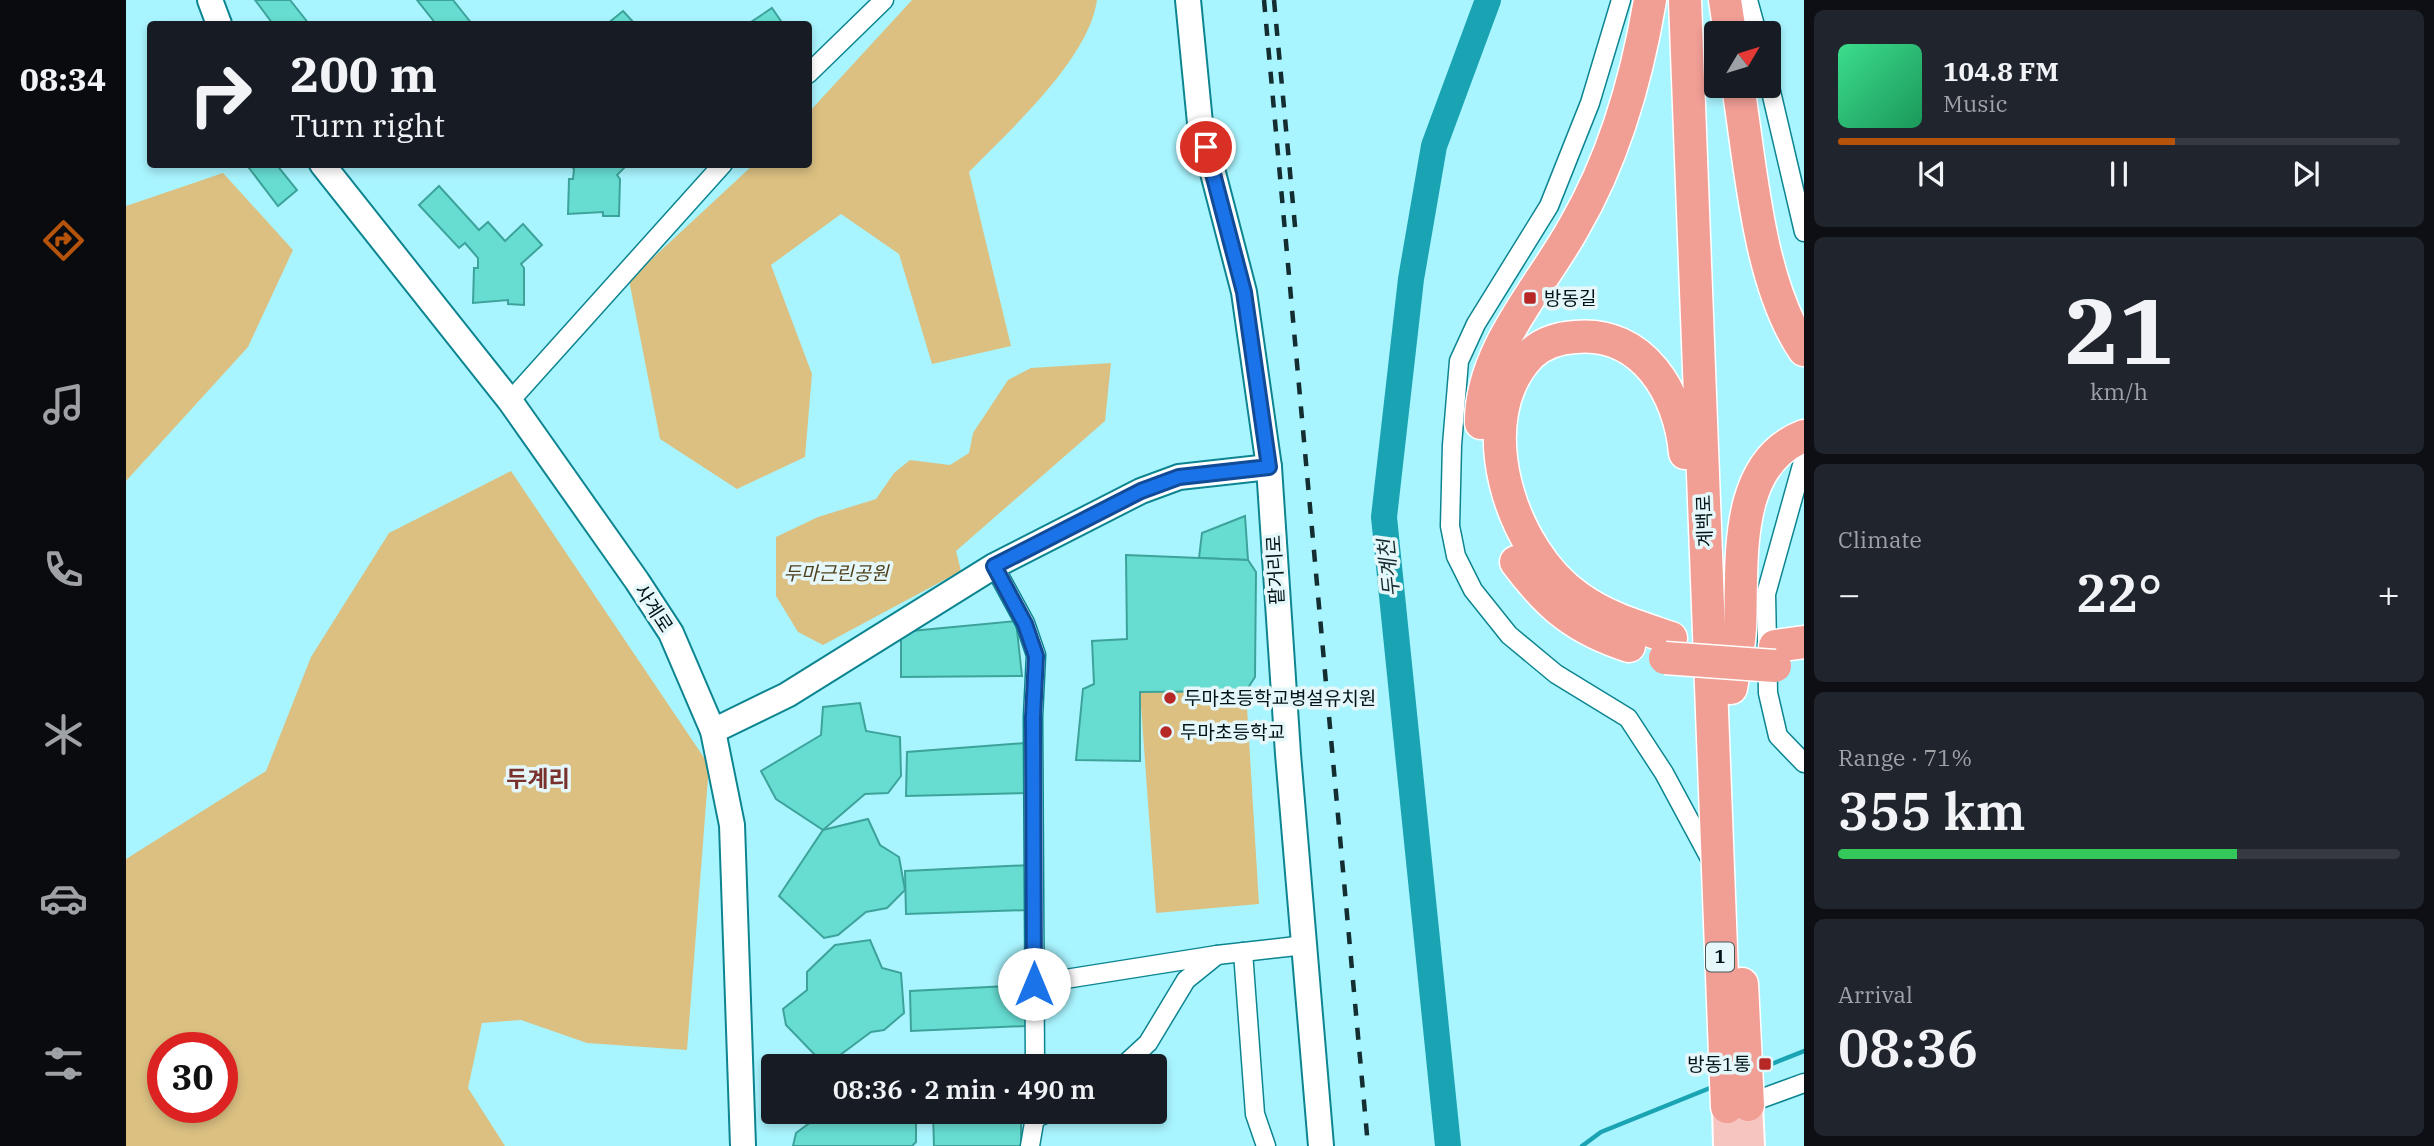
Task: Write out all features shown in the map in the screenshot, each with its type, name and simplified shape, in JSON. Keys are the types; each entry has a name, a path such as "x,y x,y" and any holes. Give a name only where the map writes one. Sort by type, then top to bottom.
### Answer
{"highway":[{"path":"1650,0 1621,124 1575,226 1517,319 1492,368 1481,416 1482,457 1492,516 1513,558 1543,598 1581,626 1610,640 1668,648 1790,654"},
{"name":"계백로","path":"1685,0 1723,1043 1737,1106"},
{"name":"계백로","path":"1705,0 1744,1014 1737,1106"},
{"path":"1725,0 1728,21"},
{"path":"1740,98 1768,268 1786,317 1803,349"},
{"path":"1668,648 1578,598 1547,571 1522,533 1506,492 1501,445 1505,402 1515,373 1533,352 1557,338 1587,335 1627,346 1649,363 1678,410 1684,436 1690,508 1693,629 1713,774"},
{"path":"1731,688 1740,634 1742,556 1752,491 1767,463 1787,443 1804,436"}],"main road":[{"name":"1","path":"1728,1146 1737,1106"},
{"path":"1737,1106 1750,1146"}],"street":[{"path":"210,0 218,21"},
{"path":"812,70 884,0"},
{"name":"팥거리로","path":"1188,0 1200,123 1244,292 1269,467 1313,1085 1321,1146"},
{"path":"1621,0 1590,103 1549,206 1476,324 1459,361 1452,444 1450,526 1456,556 1473,590 1509,635 1556,674 1628,718 1664,773 1717,871"},
{"path":"1748,0 1753,21"},
{"path":"1772,98 1804,233"},
{"name":"사계로","path":"325,168 510,401 671,633 713,731 732,825 743,1146"},
{"path":"510,401 719,168"},
{"path":"1804,458 1766,594 1768,693 1778,736 1804,762"},
{"path":"713,731 787,695 994,566 1141,491 1179,477 1269,467"},
{"path":"994,566 1025,624 1036,656 1033,717 1035,1054"},
{"path":"1034,984 1217,955 1305,945"},
{"path":"1243,952 1255,1114 1266,1146"},
{"path":"1136,1054 1149,1042 1186,980 1217,955"},
{"path":"1737,1106 1804,1083"},
{"path":"1030,1146 1038,1124"}],"green space":[{"path":"912,0 1097,0 1091,23 1064,69 1025,115 969,172 1011,346 932,364 899,254 841,214 771,265 812,374 805,457 737,489 660,439 629,280 750,168 812,168 812,109"},
{"path":"223,173 293,250 248,347 126,481 126,206"},
{"name":"두마근린공원","path":"1111,363 1105,421 956,551 961,571 823,645 798,632 776,596 776,537 818,517 876,499 894,473 910,460 950,465 969,453 973,433 1008,380 1031,368"},
{"path":"511,471 709,765 687,1050 587,1043 521,1020 482,1023 468,1088 505,1146 126,1146 126,859 266,771 311,657 389,533"},
{"path":"1246,691 1259,904 1156,913 1140,692"}],"building":[{"path":"255,0 290,0 307,21 271,21"},
{"path":"417,0 453,0 470,21 434,21"},
{"path":"772,8 781,21 752,21"},
{"path":"623,11 632,21 611,21"},
{"path":"249,168 279,168 297,190 278,206"},
{"path":"624,168 617,175 620,179 619,216 603,216 603,212 568,214 569,179 573,179 574,169"},
{"path":"439,186 479,230 488,222 505,241 523,224 542,245 521,264 524,268 524,305 508,304 508,300 473,303 474,268 478,268 478,258 465,243 459,248 419,205"},
{"path":"1245,516 1248,560 1199,558 1202,533"},
{"name":"두마초등학교","path":"1126,555 1248,560 1256,572 1255,677 1246,691 1140,692 1140,761 1076,760 1083,689 1094,684 1092,641 1127,639"},
{"path":"1016,621 1022,676 901,677 901,632"},
{"path":"860,703 866,731 900,737 901,776 888,793 865,794 823,830 776,799 761,771 821,735 823,707"},
{"path":"1025,743 1027,793 906,796 907,752"},
{"path":"868,819 880,845 899,857 905,890 887,908 866,912 838,935 824,938 779,896 823,830"},
{"path":"1030,865 1029,910 906,914 905,871"},
{"path":"870,940 882,968 901,973 904,1013 884,1030 871,1032 841,1054 814,1054 786,1025 783,1009 807,990 807,972 835,945"},
{"path":"1027,985 1026,1026 911,1031 910,991"},
{"path":"808,1124 916,1124 916,1142 912,1146 793,1146 796,1133"},
{"path":"933,1124 1021,1124 1021,1146 934,1146"}],"waterway":[{"name":"두계천","path":"1448,1146 1384,517 1411,279 1434,146 1488,0"},
{"path":"1759,1069 1804,1051"},
{"path":"1582,1146 1601,1132 1715,1086"}],"railway":[{"path":"1264,0 1368,1146"},
{"path":"1274,0 1296,237"}],"place":[{"name":"방동길","path":"1530,298"},
{"name":"두마초등학교병설유치원","path":"1170,698"},
{"name":"두마초등학교","path":"1166,732"},
{"name":"방동1통","path":"1765,1064"}],"district":[{"name":"두계리","path":"538,779"}],"route":[{"path":"1034,984 1033,717 1036,656 1025,624 994,566 1141,491 1179,477 1269,467 1244,292 1206,147"}]}
